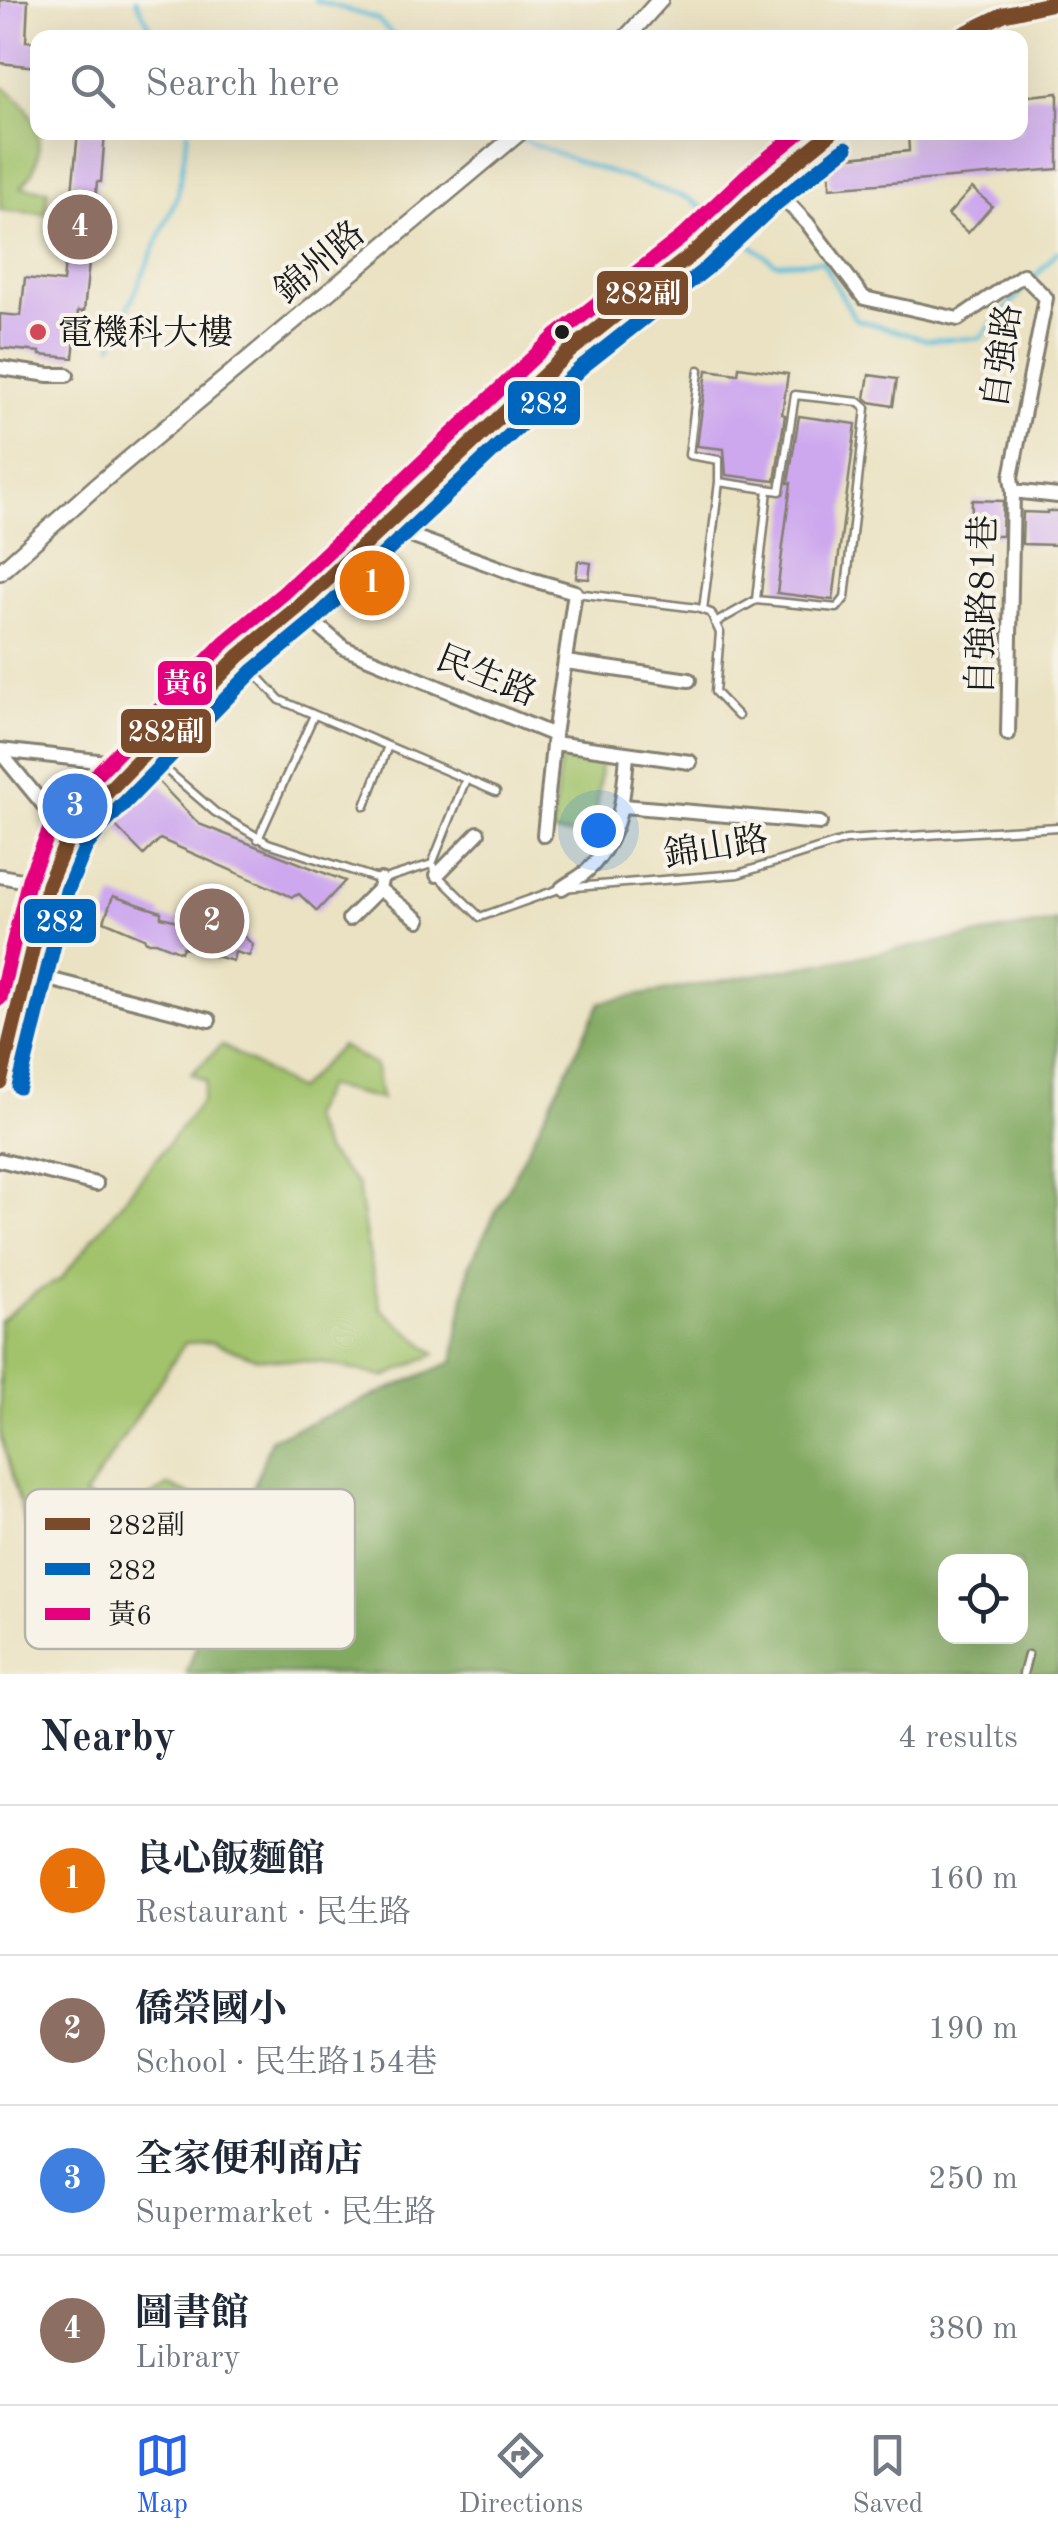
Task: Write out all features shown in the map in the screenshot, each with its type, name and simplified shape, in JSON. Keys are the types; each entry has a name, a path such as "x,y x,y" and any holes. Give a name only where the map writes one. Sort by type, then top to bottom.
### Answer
{"street":[{"path":"633,30 660,0"},
{"path":"969,30 1018,8 1058,2"},
{"name":"錦州路","path":"0,572 94,488 510,140"},
{"path":"0,1082 48,885 69,836 86,814 239,656 297,608 570,351 695,252 765,186 823,140"},
{"name":"自強路","path":"765,186 808,224 864,298 958,319 1023,274 1046,298 1012,484"},
{"path":"0,368 66,375"},
{"path":"1012,484 1058,496"},
{"name":"自強路81巷","path":"1008,734 1012,484"},
{"path":"383,526 575,592 544,835"},
{"name":"民生路","path":"297,608 344,648 554,739 690,762"},
{"path":"566,662 689,680"},
{"path":"0,751 133,765"},
{"path":"0,751 69,836"},
{"path":"562,888 588,870 608,845 623,806 627,754"},
{"path":"623,806 820,824"},
{"path":"434,869 478,834"},
{"path":"0,876 48,885"},
{"path":"349,919 380,884 418,920"},
{"path":"25,974 209,1020"},
{"path":"0,1160 96,1184"}],"lane":[{"path":"699,370 689,455 718,460 719,482 703,610"},
{"path":"715,623 756,600 837,608 845,598 866,408 859,402 795,395 780,492 719,482"},
{"path":"756,600 768,490"},
{"path":"575,592 711,613 720,633 715,692 738,716"},
{"path":"239,656 280,700 496,792"},
{"path":"258,839 314,715"},
{"path":"365,806 388,746"},
{"path":"146,752 215,812 258,839 380,884 434,869 466,779"},
{"name":"錦山路","path":"434,869 480,916 562,888 738,874 846,840 1058,827"},
{"path":"1023,1674 1028,1655"}],"green space":[{"path":"0,86 24,105 30,115 30,140 38,140 37,160 21,187 48,190 45,214 0,210"},
{"path":"561,752 602,756 594,837 552,833"},
{"path":"1058,921 1058,1674 186,1674 195,1649 355,1649 355,1489 253,1489 271,1439 453,1362 469,1266 601,1002"},
{"path":"222,1045 297,1090 341,1046 376,1066 381,1099 326,1086 309,1117 325,1151 358,1185 381,1309 436,1354 385,1377 319,1362 256,1358 211,1342 185,1343 89,1489 25,1489 25,1522 0,1434 0,1321 36,1292 61,1279 202,1101 206,1081 191,1074"}],"building":[{"path":"0,0 28,0 26,41 30,41 30,66 0,63"},
{"path":"1058,93 1058,169 830,188 829,159 909,151 908,140 1028,140 1028,96"},
{"path":"77,140 104,140 84,312 78,311 73,358 0,348 0,314 21,316 25,278 63,282"},
{"path":"972,188 992,206 968,233 948,215"},
{"path":"739,367 788,374 775,481 726,475 724,449 697,446 707,370 738,374"},
{"path":"869,375 897,379 893,406 865,398"},
{"path":"799,416 856,424 833,600 777,593"},
{"path":"972,500 1003,501 1002,536 971,536"},
{"path":"1058,511 1058,545 1022,544 1023,512"},
{"path":"578,561 591,563 589,579 576,578"},
{"path":"364,562 397,596 376,616 343,581"},
{"path":"153,776 199,824 345,881 317,911 299,894 292,897 160,839 144,855 109,819"},
{"path":"113,896 161,912 161,917 178,921 182,912 190,916 192,913 239,931 253,945 249,956 235,952 233,961 183,947 181,952 146,942 104,921"}],"waterway":[{"path":"136,0 152,30"},
{"path":"315,0 377,19 388,30"},
{"path":"112,345 178,194 187,140"},
{"path":"524,140 690,199 719,220"},
{"path":"726,226 775,263 822,261 855,319 927,340 980,338 1058,251"}],"transit line":[{"name":"282副","path":"971,30 1004,14 1058,2"},
{"name":"黃6","path":"0,998 29,879 51,827 72,800 225,642 284,593 556,336 682,237 790,140"},
{"name":"282副","path":"0,1082 48,885 69,836 86,814 239,656 297,608 570,351 695,252 822,140"},
{"name":"282","path":"19,1087 67,891 86,846 101,827 253,671 311,623 583,366 707,268 774,205 846,148"}],"place":[{"name":"圖書館","path":"80,227"},
{"name":"電機科大樓","path":"38,332"},
{"name":"良心飯麵館","path":"372,583"},
{"name":"全家便利商店","path":"75,806"},
{"name":"僑榮國小","path":"212,921"}]}
